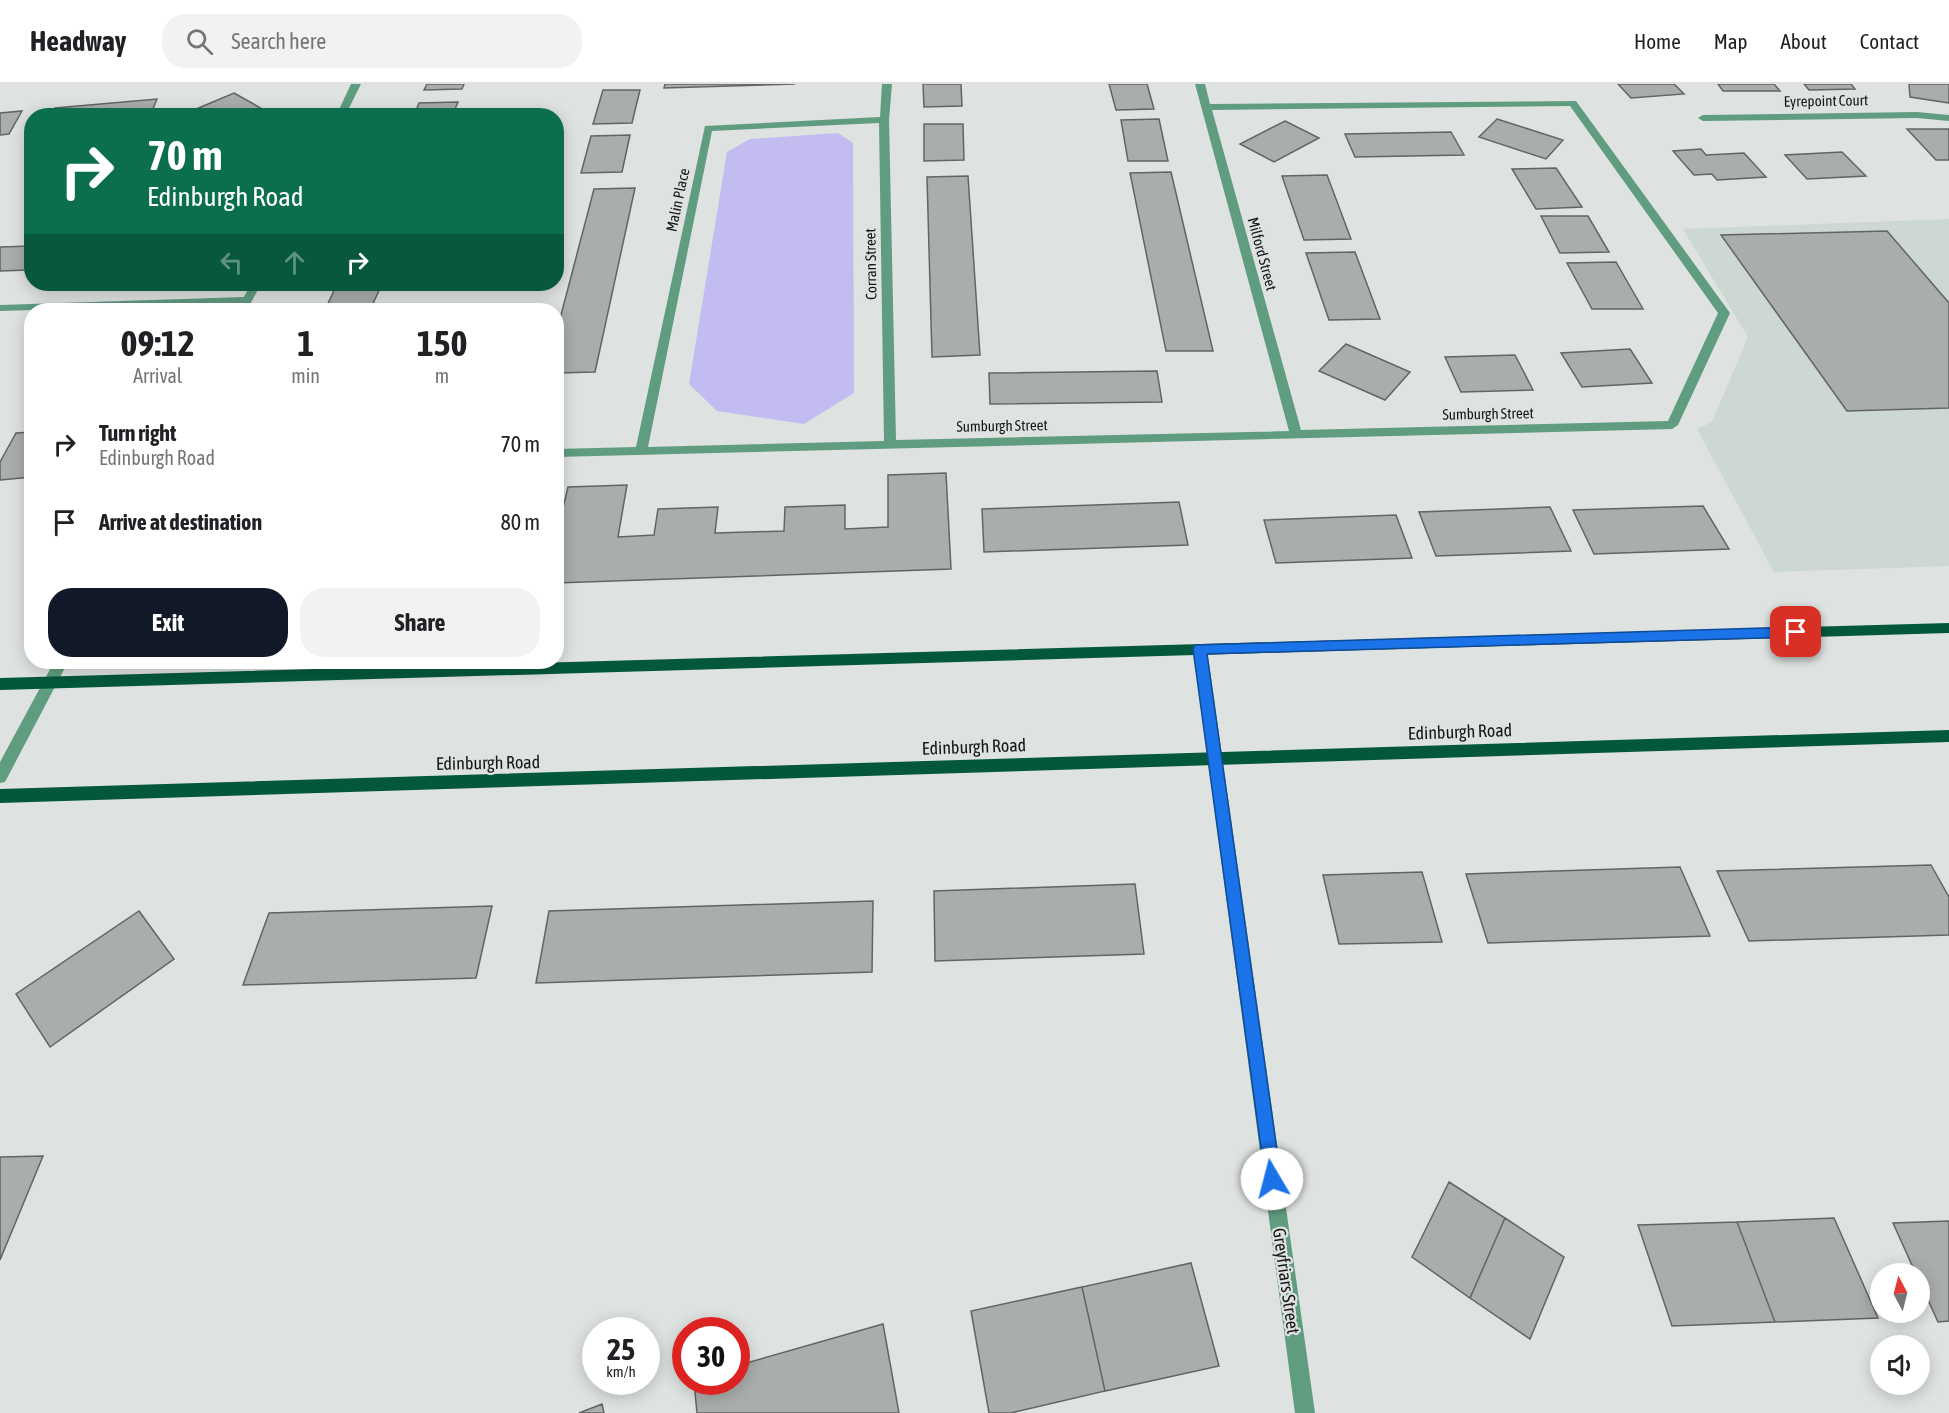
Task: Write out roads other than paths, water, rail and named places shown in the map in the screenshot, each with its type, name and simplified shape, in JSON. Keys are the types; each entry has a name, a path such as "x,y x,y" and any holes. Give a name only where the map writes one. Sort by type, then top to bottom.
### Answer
{"main road":[{"path":"564,667 1949,628"},
{"path":"0,684 482,669"},
{"name":"Edinburgh Road","path":"0,796 1949,736"}],"street":[{"path":"344,108 356,84"},
{"name":"Corran Street","path":"887,84 884,120 890,444"},
{"name":"Milford Street","path":"1200,84 1296,433"},
{"name":"Sumburgh Street","path":"564,453 1672,425 1724,313 1574,103 1206,107"},
{"name":"Eyrepoint Court","path":"1703,118 1917,115 1949,118"},
{"name":"Malin Place","path":"641,450 708,128 884,120"},
{"path":"0,308 24,308"},
{"name":"Greyfriars Street","path":"1200,649 1305,1413"},
{"path":"0,777 57,669"}]}
